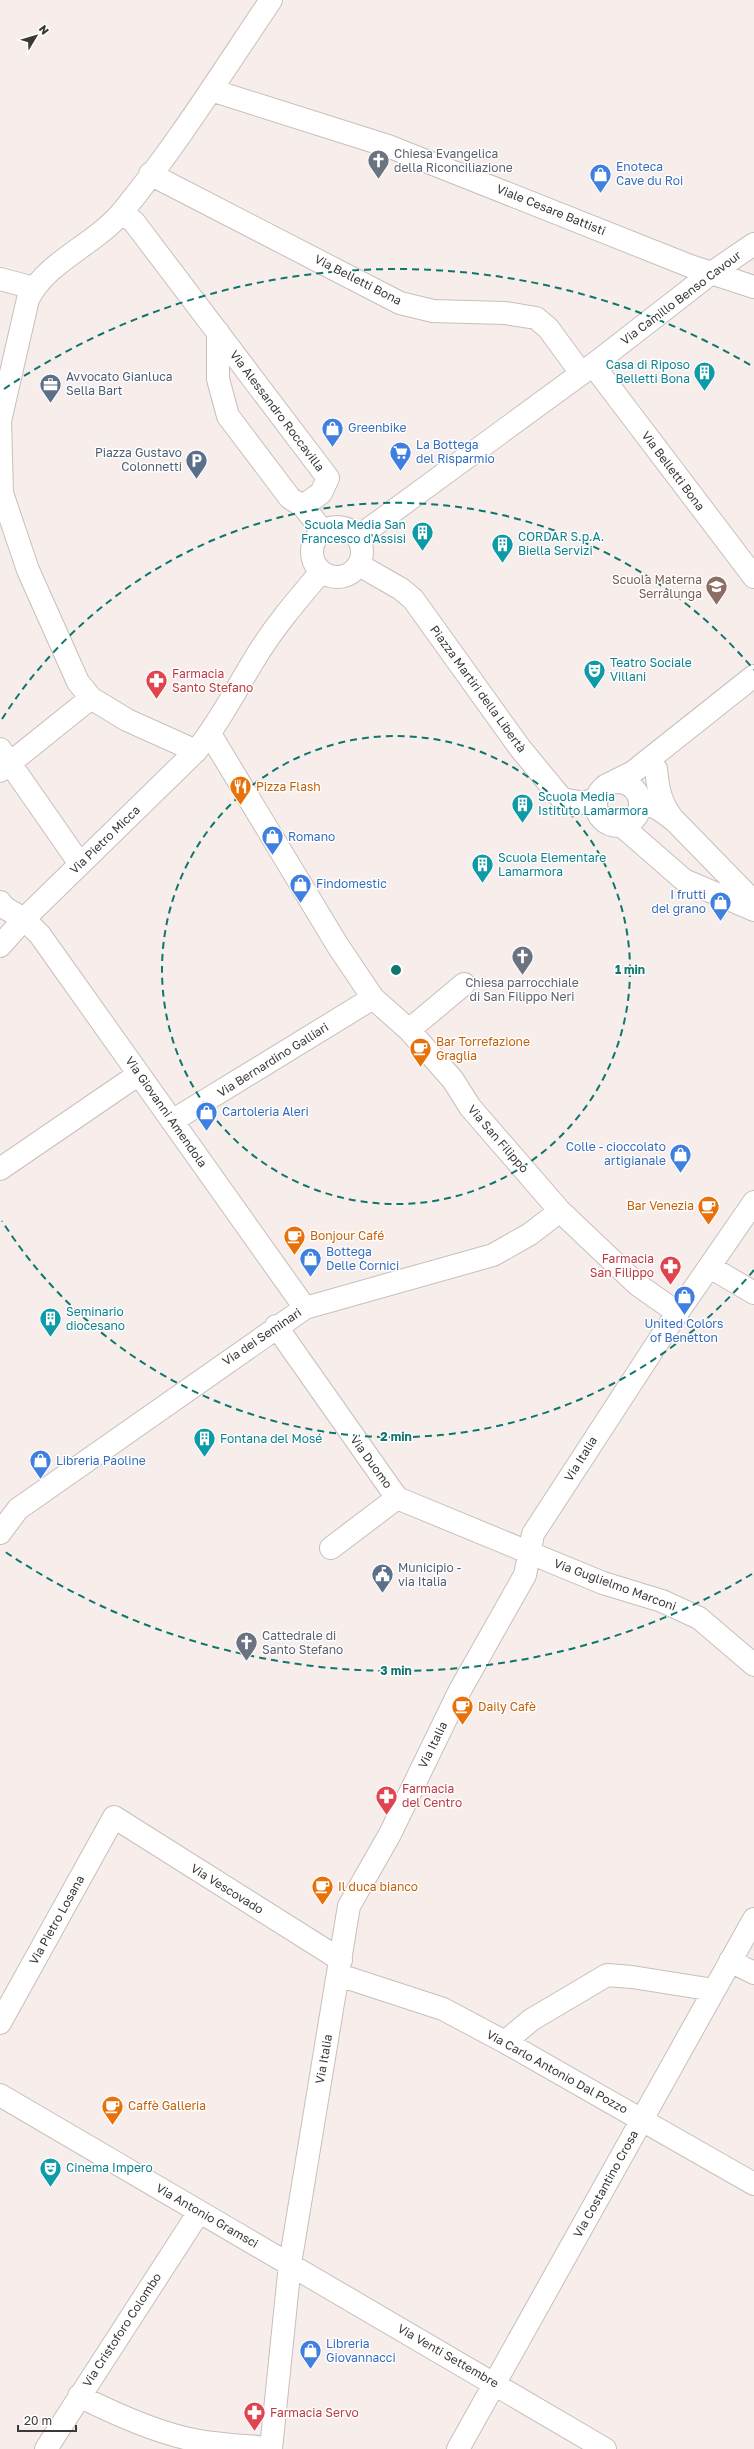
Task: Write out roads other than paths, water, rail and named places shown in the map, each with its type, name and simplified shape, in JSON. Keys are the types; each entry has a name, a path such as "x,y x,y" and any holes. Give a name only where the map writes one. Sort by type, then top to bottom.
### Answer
{"street":[{"path":"196,751 127,720 91,698 78,682 28,570 2,493 0,421 28,299 34,288 46,273 88,243 122,212 211,90 271,0"},
{"name":"Viale Cesare Battisti","path":"211,90 388,146 710,274 754,287"},
{"name":"Via Belletti Bona","path":"150,174 400,303 433,311 505,313 536,318 548,328 587,369 754,577"},
{"name":"Via Alessandro Roccavilla","path":"122,212 134,222 328,478 321,493 303,506"},
{"name":"Via Camillo Benso Cavour","path":"358,537 587,369 710,274 754,244"},
{"path":"0,279 34,288"},
{"name":"Via Alessandro Roccavilla","path":"218,332 218,379 228,416 290,498 303,506 322,530"},
{"path":"338,526 352,531 358,537 362,548 359,565 345,576 329,576 322,572 312,559 311,551 315,540 322,530 338,526"},
{"name":"Piazza Martiri della Libertà","path":"359,565 401,589 413,599 520,748 562,799 584,803 603,791"},
{"path":"210,734 255,659 282,619 322,572"},
{"path":"680,734 639,797 638,814 634,820 622,826 609,825 597,811 603,791 633,772 680,734 754,676"},
{"path":"80,864 3,761 91,698"},
{"name":"Via Pietro Micca","path":"0,946 24,919 196,751 210,734"},
{"name":"Via San Filippo","path":"210,734 338,946 373,998 409,1030 453,1080 470,1107 560,1211 638,1285 678,1313"},
{"path":"656,769 658,793 663,806 674,821"},
{"path":"603,791 622,782 634,788 639,797 674,821 754,902"},
{"path":"622,826 684,880 754,910"},
{"name":"Via Giovanni Amendola","path":"0,902 5,908 24,919 40,935 305,1308"},
{"path":"409,1030 464,984"},
{"name":"Via Bernardino Galliari","path":"172,1121 373,998"},
{"path":"0,1169 139,1074"},
{"name":"Via Italia","path":"271,2449 290,2264 349,1906 390,1834 459,1692 525,1575 534,1534 598,1432 754,1202"},
{"name":"Via dei Seminari","path":"0,1533 18,1509 276,1326 305,1308 493,1255 530,1234 560,1211"},
{"path":"710,1267 754,1293"},
{"name":"Via Duomo","path":"276,1326 397,1498 531,1553"},
{"path":"331,1548 397,1498"},
{"name":"Via Guglielmo Marconi","path":"531,1553 603,1583 662,1601 699,1618 754,1665"},
{"name":"Via Vescovado","path":"114,1817 340,1967 443,2009"},
{"name":"Via Pietro Losana","path":"0,2023 114,1817"},
{"name":"Via Costantino Crosa","path":"458,2449 754,1918"},
{"path":"730,1961 754,1973"},
{"path":"505,2042 531,2020 607,1975 632,1977 714,1990"},
{"name":"Via Carlo Antonio Dal Pozzo","path":"443,2009 505,2042 754,2184"},
{"name":"Via Antonio Gramsci","path":"0,2095 290,2264"},
{"name":"Via Cristoforo Colombo","path":"46,2449 199,2212"},
{"name":"Via Venti Settembre","path":"290,2264 495,2383 605,2449"},
{"path":"79,2396 110,2411 169,2433 199,2441 271,2449"}],"place":[{"name":"Chiesa Evangelica della Riconciliazione","path":"379,180"},
{"name":"Enoteca Cave du Roi","path":"600,194"},
{"name":"Casa di Riposo Belletti Bona","path":"705,392"},
{"name":"Avvocato Gianluca Sella Bart","path":"50,404"},
{"name":"Greenbike","path":"333,448"},
{"name":"La Bottega del Risparmio","path":"400,472"},
{"name":"Piazza Gustavo Colonnetti","path":"197,480"},
{"name":"Scuola Media San Francesco d'Assisi","path":"422,552"},
{"name":"CORDAR S.p.A. Biella Servizi","path":"502,564"},
{"name":"Scuola Materna Serralunga","path":"717,606"},
{"name":"Teatro Sociale Villani","path":"595,690"},
{"name":"Farmacia Santo Stefano","path":"156,700"},
{"name":"Pizza Flash","path":"240,806"},
{"name":"Scuola Media Istituto Lamarmora","path":"523,824"},
{"name":"Romano","path":"273,856"},
{"name":"Scuola Elementare Lamarmora","path":"483,884"},
{"name":"Findomestic","path":"300,904"},
{"name":"I frutti del grano","path":"721,922"},
{"name":"Chiesa parrocchiale di San Filippo Neri","path":"522,976"},
{"name":"Bar Torrefazione Graglia","path":"421,1068"},
{"name":"Cartoleria Aleri","path":"207,1132"},
{"name":"Colle - cioccolato artigianale","path":"681,1174"},
{"name":"Bar Venezia","path":"709,1226"},
{"name":"Bonjour Café","path":"294,1256"},
{"name":"Bottega Delle Cornici","path":"311,1278"},
{"name":"Farmacia San Filippo","path":"670,1286"},
{"name":"United Colors of Benetton","path":"684,1316"},
{"name":"Seminario diocesano","path":"51,1338"},
{"name":"Fontana del Mosé","path":"205,1458"},
{"name":"Libreria Paoline","path":"41,1480"},
{"name":"Municipio - via Italia","path":"383,1594"},
{"name":"Cattedrale di Santo Stefano","path":"247,1662"},
{"name":"Daily Cafè","path":"463,1726"},
{"name":"Farmacia del Centro","path":"386,1816"},
{"name":"Il duca bianco","path":"323,1906"},
{"name":"Caffè Galleria","path":"112,2126"},
{"name":"Cinema Impero","path":"50,2188"},
{"name":"Libreria Giovannacci","path":"310,2370"},
{"name":"Farmacia Servo","path":"255,2432"}]}
